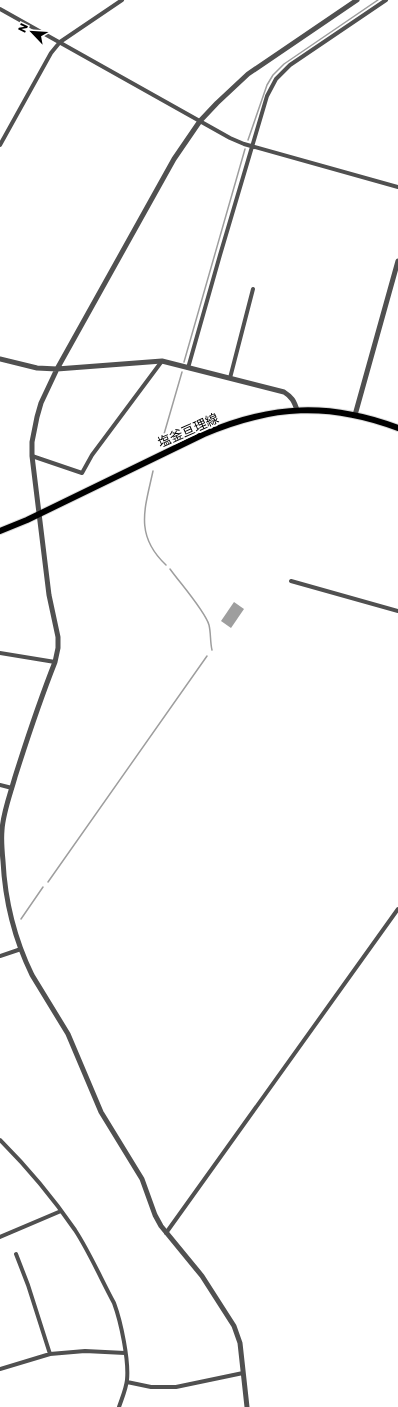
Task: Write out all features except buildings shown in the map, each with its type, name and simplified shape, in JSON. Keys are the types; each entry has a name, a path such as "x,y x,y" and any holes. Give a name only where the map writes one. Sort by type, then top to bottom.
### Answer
{"main road":[{"name":"塩釜亘理線","path":"0,530 223,425 250,417 271,412 323,410 355,415 398,428"}],"street":[{"path":"0,145 51,53 60,42 122,0"},
{"path":"247,1407 240,1343 234,1326 202,1276 166,1233 155,1215 147,1190 137,1170 101,1112 69,1035 32,975 21,949 8,909 1,859 3,820 24,746 58,648 58,637 49,595 38,513 32,442 36,416 57,368 174,159 200,121 248,74 357,0"},
{"path":"188,368 269,91 280,74 290,65 386,0"},
{"path":"0,9 230,138 252,146 398,187"},
{"path":"355,415 398,261"},
{"path":"230,378 253,289"},
{"path":"0,359 37,368 162,362 284,392 291,397 297,410"},
{"path":"32,456 82,473 92,455 162,362"},
{"path":"291,581 398,611"},
{"path":"0,653 54,662"},
{"path":"0,786 12,788"},
{"path":"166,1233 398,908"},
{"path":"0,956 21,949"},
{"path":"0,1140 15,1155 61,1211 75,1231 114,1303 118,1314 128,1368 127,1382 119,1407"},
{"path":"0,1237 61,1211"},
{"path":"16,1254 28,1285 50,1354"},
{"path":"0,1369 50,1354 85,1351 125,1353"},
{"path":"127,1382 151,1387 176,1387 243,1373"}],"shaded area":[{"path":"234,602 244,609 231,628 221,621"}],"waterway":[{"path":"248,140 267,85 273,75 284,64 378,0"},
{"path":"184,362 245,149"},
{"path":"162,441 182,372"},
{"path":"153,471 147,497 144,521 149,543 166,565"},
{"path":"170,569 207,619 210,628 212,650"},
{"path":"48,882 207,656"},
{"path":"21,919 43,887"}]}
